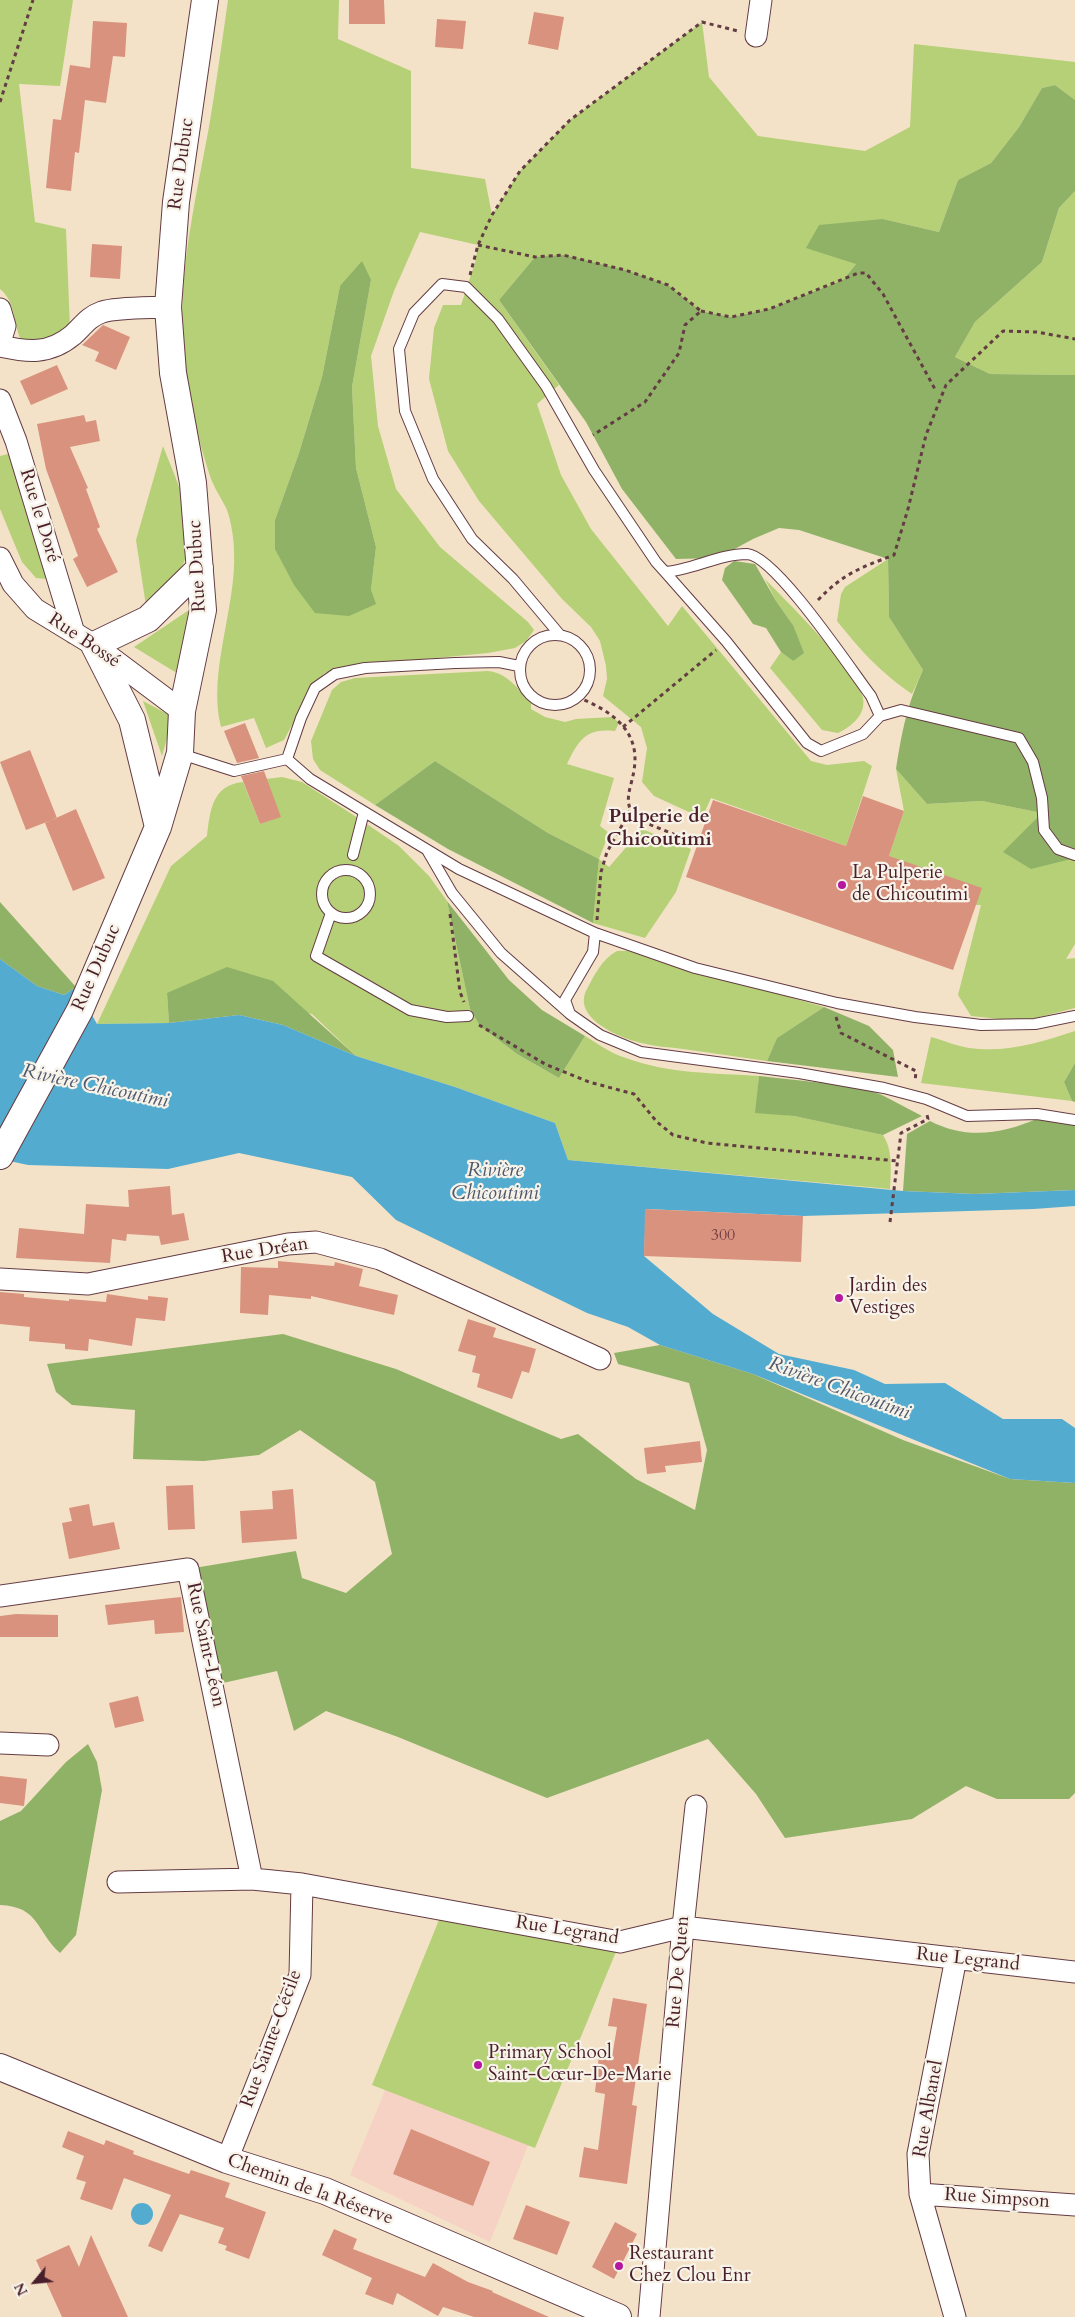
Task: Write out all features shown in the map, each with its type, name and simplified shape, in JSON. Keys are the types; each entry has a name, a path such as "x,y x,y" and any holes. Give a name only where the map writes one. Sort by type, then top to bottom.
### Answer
{"street":[{"name":"Rue Dubuc","path":"0,1156 80,1010 158,827 180,753 182,711 203,610 193,483 173,373 168,307 176,202 205,0"},
{"path":"756,36 761,0"},
{"path":"0,309 5,326 0,344 28,352 48,348 72,335 89,318 104,311 168,307"},
{"name":"Rue le Doré","path":"0,400 8,443 84,639"},
{"name":"Rue Bossé","path":"0,558 13,584 35,609 84,639 182,711"},
{"path":"158,827 132,720 84,639 148,619 200,568"},
{"name":"Rue Dréan","path":"0,1279 88,1284 288,1244 316,1242 380,1259 600,1359"},
{"name":"Rue Saint-Léon","path":"0,1596 188,1569 252,1879"},
{"path":"0,1743 48,1745"},
{"name":"Rue De Quen","path":"649,2317 683,1928 696,1806"},
{"name":"Rue Legrand","path":"118,1882 252,1879 302,1884 620,1942 683,1928 1075,1972"},
{"name":"Rue Sainte-Cécile","path":"227,2160 300,1975 302,1884"},
{"name":"Rue Albanel","path":"955,2317 920,2194 918,2154 956,1958"},
{"name":"Chemin de la Réserve","path":"0,2067 227,2160 325,2191 618,2317"},
{"name":"Rue Simpson","path":"920,2194 1075,2205"}],"lane":[{"path":"560,635 548,635 538,639 529,646 523,655 520,666 520,678 525,689 533,698 543,704 567,703 577,697 585,688 589,677 590,665 586,654 580,645 560,635 513,579 472,538 433,479 404,410 399,349 414,313 442,284 466,287 498,319 546,386 594,470 664,572 726,641 807,743 821,751 863,734 880,716 901,710 1019,738 1033,762 1042,798 1044,830 1058,849 1075,855"},
{"path":"664,572 680,570 731,556 749,554 757,558 791,588 871,696 880,716"},
{"path":"287,759 301,718 315,688 335,674 365,668 456,663 499,662 520,666"},
{"path":"180,753 234,770 287,759"},
{"path":"287,759 310,779 459,869 594,933 695,968 837,1004 981,1025 1035,1024 1075,1016"},
{"path":"353,855 364,812"},
{"path":"427,850 446,884 501,953 570,1014 600,1036 641,1052 799,1073 884,1088 926,1099 967,1116 1037,1114 1075,1120"},
{"path":"338,870 349,870 358,873 366,880 370,902 357,915 350,918 331,913 324,905 321,895 326,880 338,870"},
{"path":"331,913 316,956 410,1010 447,1017 468,1016"},
{"path":"570,1014 565,1000 593,952 594,933"}],"path":[{"path":"0,102 32,0"},
{"path":"466,287 475,263 478,245 492,215 520,171 570,120 702,22 756,36"},
{"path":"478,245 535,257 563,255 625,270 668,285 701,310 731,317 769,309 858,273 866,273 883,294 936,391"},
{"path":"593,435 645,402 679,353 685,325 701,310"},
{"path":"808,610 835,582 848,574 894,554 908,509 926,435 946,384 1003,330 1037,332 1075,338"},
{"path":"623,727 726,641"},
{"path":"577,697 613,715 632,740 636,758 634,772 628,788 628,801 634,818 698,844"},
{"path":"594,933 601,872 605,859 630,811"},
{"path":"446,884 460,992 468,1016 477,1024 545,1064 589,1082 634,1094 657,1122 673,1135 707,1143 898,1163"},
{"path":"836,1019 841,1033 916,1071 914,1081"},
{"path":"890,1222 901,1133 928,1119"}],"shaded area":[{"name":"Primary School Saint-Cœur-De-Marie","path":"449,1936 603,1955 490,2242 350,2175"}],"green space":[{"path":"0,0 73,0 60,86 19,84 35,222 66,229 70,328 39,348 21,340 12,306 0,289"},
{"path":"228,0 339,0 338,39 411,71 411,168 485,179 492,215 520,171 570,120 702,22 709,77 758,136 865,151 910,127 914,44 1075,62 1075,100 1055,85 1042,88 1019,127 991,163 958,180 939,232 883,219 856,264 843,280 769,309 731,317 701,311 668,285 535,257 499,300 559,385 537,404 561,475 591,529 668,626 682,606 811,761 827,765 864,761 872,766 846,846 711,798 702,818 654,796 642,782 647,748 641,727 603,696 607,679 600,641 591,627 562,599 479,501 448,451 429,379 434,328 443,305 461,305 475,263 478,245 420,232 394,291 371,356 378,426 396,489 440,547 528,622 534,630 526,641 515,648 488,653 343,667 325,673 315,682 284,740 266,748 254,718 221,727 218,706 218,684 234,572 234,551 227,510 212,480 198,433 186,374 182,330 188,242 209,127","holes":["371,280 352,387 356,468 376,547 371,590 275,520 299,453 322,377 340,286"]},
{"path":"1055,85 1075,100 1075,191 1059,208 1042,262 975,322 955,357 990,374 1075,375 1075,858 1031,869 1003,852 1042,813 982,801 927,804 896,769 906,718 923,670 889,617 888,559 799,530 779,528 753,539 718,558 676,559 622,489 586,422 499,300 535,257 563,255 625,270 668,285 701,311 731,317 769,309 843,280 856,264 806,248 819,225 883,219 939,232 958,180 991,163 1019,127 1042,88"},
{"path":"1075,191 1075,375 990,374 955,357 975,322 1042,262 1059,208"},
{"path":"362,261 371,280 352,387 356,468 376,547 371,590 376,604 349,616 315,613 294,585 275,549 275,520 299,453 322,377 340,286"},
{"path":"163,446 186,509 189,541 186,557 179,573 146,606 136,540"},
{"path":"8,454 13,456 54,574 46,579 36,578 22,562 0,509 0,456"},
{"path":"888,559 889,617 923,670 912,694 872,660 837,621 841,594 845,587"},
{"path":"734,561 755,564 776,601 793,625 804,653 793,661 781,652 766,628 753,624 722,580 725,568"},
{"path":"765,579 836,655 859,686 863,698 860,715 853,723 838,733 822,730 770,668 781,652 793,661 793,625 776,601"},
{"path":"189,610 180,675 134,647"},
{"path":"495,672 507,679 531,703 531,709 545,717 565,722 576,719 613,717 619,723 615,731 597,732 584,737 575,748 567,764 614,778 600,826 609,833 599,859 548,833 435,761 375,805 320,770 313,759 311,741 332,690 341,682 355,678"},
{"path":"143,701 173,717 162,756"},
{"path":"435,761 548,833 599,859 593,923 448,849 375,805"},
{"path":"896,769 927,804 982,801 1042,813 1075,858 1075,944 1066,959 1075,958 1075,1008 1032,1019 1009,1020 971,1016 958,995 981,905 976,905 889,856 904,811"},
{"path":"282,777 302,782 361,820 399,846 429,876 447,901 470,1009 480,1026 517,1054 559,1078 585,1036 621,1056 659,1067 692,1072 759,1076 756,1112 794,1116 883,1135 890,1154 890,1189 568,1160 555,1123 455,1087 356,1056 312,1014 167,993 169,1023 97,1024 171,866 207,836 212,809 219,794 233,784 243,782 260,824 280,816 266,779"},
{"path":"642,829 691,849 676,892 645,938 593,923 599,859 609,867"},
{"path":"447,901 509,980 542,1010 585,1036 559,1078 517,1054 480,1026 470,1009"},
{"path":"0,902 76,987 64,995 37,986 0,959"},
{"path":"617,951 628,951 824,1007 777,1038 767,1061 640,1043 606,1029 590,1016 585,1008 584,999 587,989 599,967"},
{"path":"227,967 273,981 356,1056 283,1025 239,1015 169,1023 167,993"},
{"path":"824,1007 869,1026 893,1050 898,1077 767,1061 777,1038"},
{"path":"1075,1031 1075,1063 1064,1082 1072,1101 921,1083 931,1037 969,1048 997,1049 1036,1043"},
{"path":"1075,1063 1075,1102 1072,1101 1064,1082"},
{"path":"759,1076 860,1087 882,1095 922,1116 883,1135 794,1116 755,1113"},
{"path":"1039,1118 1075,1123 1075,1190 975,1194 903,1191 907,1134 930,1121 957,1131 984,1133 1012,1128"},
{"path":"283,1334 396,1369 561,1439 578,1434 636,1479 695,1510 707,1450 689,1383 618,1364 614,1353 660,1345 753,1374 903,1440 1010,1479 1075,1483 1075,1793 1069,1799 997,1799 966,1786 912,1819 785,1838 756,1794 708,1739 547,1798 398,1737 326,1711 294,1731 277,1671 214,1685 188,1569 296,1551 302,1578 346,1593 392,1554 375,1482 300,1430 259,1455 204,1461 133,1459 135,1410 72,1405 56,1392 47,1364"},
{"path":"88,1744 97,1762 102,1790 76,1935 60,1953 30,1915 23,1910 0,1905 0,1821 21,1811 66,1762"},
{"name":"Primary School Saint-Cœur-De-Marie","path":"443,1910 620,1942 535,2148 372,2085"}],"water":[{"name":"Rivière Chicoutimi","path":"0,959 37,986 64,995 76,987 97,1024 169,1023 239,1015 283,1025 356,1056 455,1087 555,1123 568,1160 903,1191 975,1194 1075,1190 1075,1206 1034,1209 803,1216 646,1209 644,1256 713,1314 779,1354 854,1370 885,1384 945,1383 1003,1419 1062,1419 1075,1428 1075,1483 1010,1479 753,1374 660,1345 628,1327 587,1313 396,1220 352,1177 239,1153 168,1169 28,1165 0,1159"},
{"path":"142,2203 150,2206 153,2214 150,2222 142,2225 134,2222 131,2214 134,2206"}],"building":[{"path":"349,0 384,0 385,24 349,24"},
{"path":"534,12 564,17 558,50 528,44"},
{"path":"437,19 466,21 463,49 435,47"},
{"path":"93,21 127,23 125,57 113,56 106,103 85,100 79,153 75,152 71,191 46,188 53,119 61,120 70,65 90,68"},
{"path":"92,244 122,246 120,279 90,277"},
{"path":"103,325 130,337 116,370 95,361 99,352 82,345"},
{"path":"57,365 68,389 31,405 20,381"},
{"path":"84,415 86,422 96,420 100,441 70,447 88,488 86,489 100,527 97,529 118,572 87,587 73,559 78,556 46,469 37,424"},
{"path":"245,723 259,758 237,763 224,731"},
{"path":"30,750 57,818 26,830 0,762"},
{"path":"264,771 281,817 260,824 241,776"},
{"name":"La Pulperie de Chicoutimi","path":"863,796 904,811 889,856 982,888 953,970 686,877 713,800 846,846"},
{"path":"76,809 105,878 73,891 45,823"},
{"path":"170,1186 172,1215 184,1213 189,1240 161,1245 159,1236 127,1234 126,1241 112,1239 110,1263 16,1258 19,1228 84,1234 86,1204 129,1207 128,1190"},
{"path":"645,1209 803,1216 801,1262 644,1256"},
{"path":"278,1261 334,1266 335,1262 363,1269 359,1286 398,1295 394,1315 311,1296 311,1299 269,1295 268,1315 240,1313 241,1267 278,1268"},
{"path":"0,1292 24,1294 24,1297 69,1301 69,1299 106,1302 107,1294 148,1300 148,1296 168,1298 165,1321 136,1318 132,1346 89,1339 88,1351 65,1349 65,1344 29,1341 30,1327 0,1324"},
{"path":"468,1319 496,1328 493,1337 536,1349 529,1373 522,1371 512,1399 477,1387 480,1374 472,1372 476,1356 458,1351"},
{"path":"700,1441 702,1462 665,1466 666,1472 647,1474 644,1448"},
{"path":"193,1485 195,1529 168,1530 166,1486"},
{"path":"293,1489 297,1539 242,1543 240,1511 273,1509 272,1491"},
{"path":"89,1504 93,1526 114,1522 120,1549 69,1559 62,1523 72,1521 69,1508"},
{"path":"181,1597 184,1632 155,1634 154,1620 108,1625 105,1605"},
{"path":"16,1614 58,1615 58,1637 0,1637 0,1616"},
{"path":"138,1696 144,1721 115,1728 109,1703"},
{"path":"0,1776 27,1779 24,1806 0,1803"},
{"path":"613,1998 647,2004 632,2105 637,2106 627,2184 579,2177 584,2147 598,2150 605,2094 595,2092 599,2055 612,2057 617,2027 608,2026"},
{"path":"411,2129 490,2162 473,2206 393,2174"},
{"path":"68,2131 104,2145 106,2140 134,2151 133,2154 189,2174 191,2170 230,2183 225,2197 266,2212 249,2259 225,2250 227,2246 218,2243 224,2228 180,2214 162,2252 148,2246 171,2195 124,2178 112,2210 80,2199 86,2182 76,2179 84,2156 62,2147"},
{"path":"526,2205 570,2222 557,2255 513,2239"},
{"path":"615,2222 637,2234 614,2279 592,2267"},
{"path":"334,2229 357,2239 353,2249 425,2277 433,2263 468,2282 493,2291 549,2317 474,2317 443,2307 438,2316 397,2293 393,2305 365,2294 372,2278 322,2255"},
{"path":"91,2235 128,2317 62,2317 36,2260 69,2245 79,2267"}],"place":[{"name":"La Pulperie de Chicoutimi","path":"842,885"},
{"name":"Jardin des Vestiges","path":"839,1298"},
{"name":"Primary School Saint-Cœur-De-Marie","path":"478,2065"},
{"name":"Restaurant Chez Clou Enr","path":"619,2266"}],"district":[{"name":"Pulperie de Chicoutimi","path":"659,828"}]}
